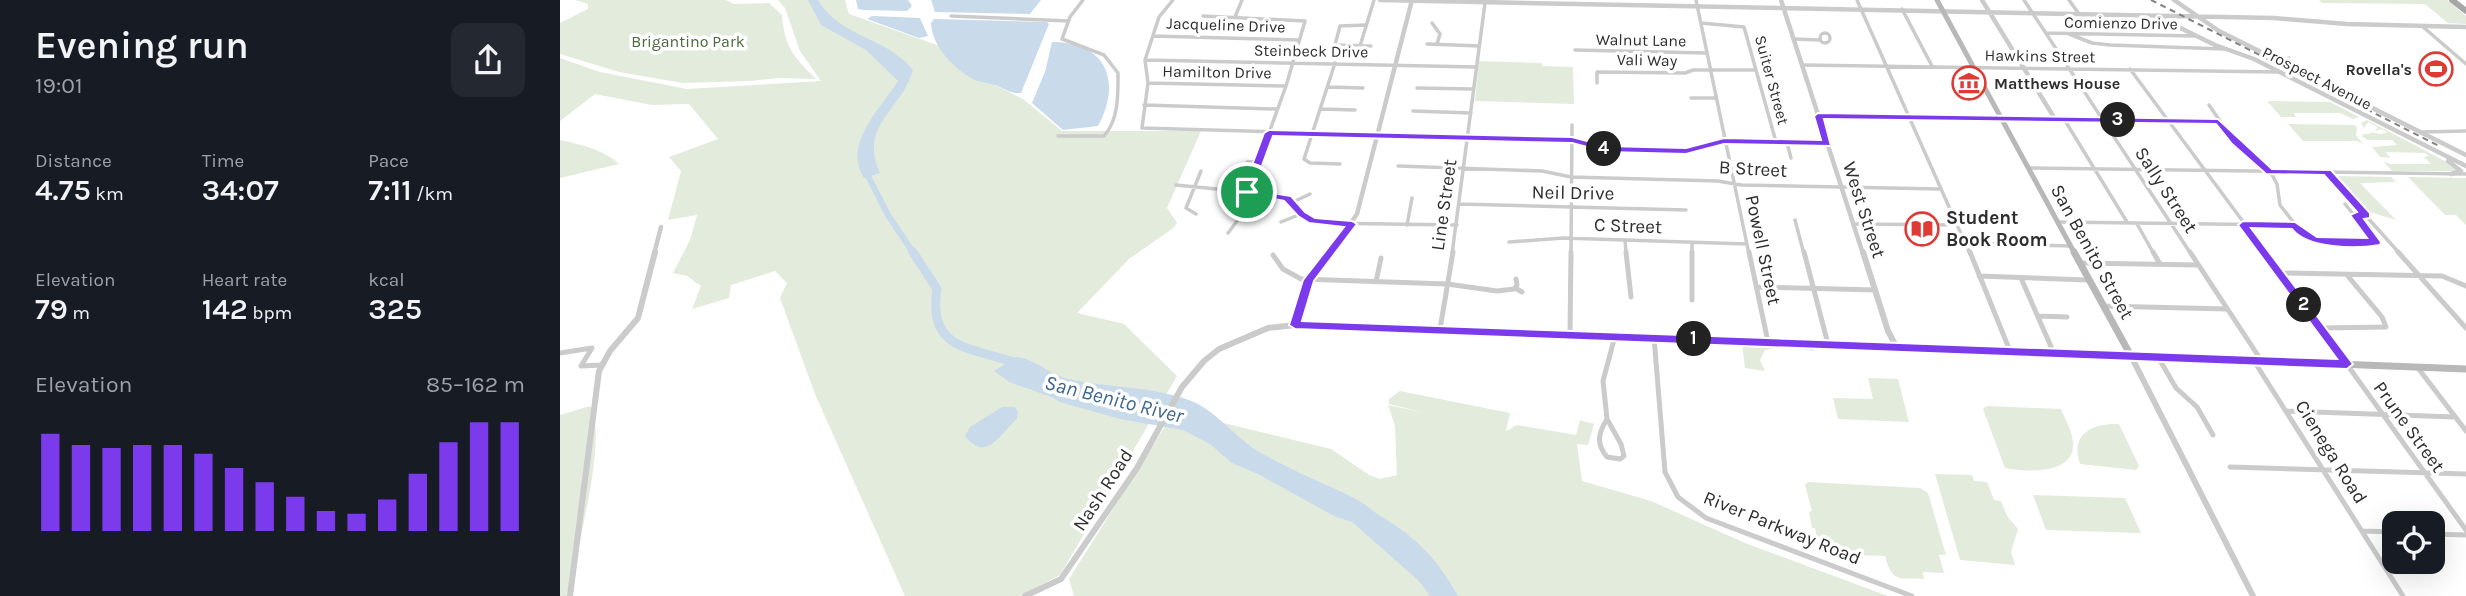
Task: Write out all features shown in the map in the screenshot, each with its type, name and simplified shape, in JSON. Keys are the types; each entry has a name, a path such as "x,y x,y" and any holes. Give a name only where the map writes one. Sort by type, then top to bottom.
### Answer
{"main road":[{"name":"San Benito Street","path":"1937,0 2131,356"},
{"path":"2452,0 2466,9"},
{"path":"2458,0 2466,9"},
{"path":"2131,356 2466,369"}],"street":[{"path":"1058,136 1096,137 1106,134 1113,118 1118,73 1104,54 1062,39 1068,21 1083,0"},
{"path":"1173,0 1159,17 1145,60 1147,83 1142,128 1572,140 1606,149 1681,151 1724,141 1827,144"},
{"path":"1234,17 1242,0"},
{"path":"1360,46 1374,0"},
{"path":"1380,0 1740,9 2079,13 2466,27"},
{"path":"1295,325 1309,280 1352,224 1411,0"},
{"path":"1623,0 1623,6"},
{"name":"Powell Street","path":"1696,0 1768,342"},
{"name":"West Street","path":"1782,0 1888,331 1897,348"},
{"path":"1857,0 1939,189 1966,243 2010,351"},
{"path":"1982,0 2055,119"},
{"name":"Sally Street","path":"2024,0 2228,309 2258,361"},
{"path":"2069,0 2079,13"},
{"path":"2174,0 2219,31 2466,155"},
{"path":"1739,1 1740,9"},
{"name":"Line Street","path":"1440,328 1457,225 1485,3"},
{"path":"1902,9 1933,67"},
{"name":"Prospect Avenue","path":"2156,15 2197,37 2254,60 2466,166"},
{"path":"951,16 1068,21"},
{"path":"1203,16 1305,21 1286,86 1236,224 1228,233"},
{"path":"1432,23 1440,34 1437,44"},
{"name":"Suiter Street","path":"1700,23 1744,26 1776,142"},
{"path":"1365,25 1339,26 1335,45 1371,46"},
{"path":"2422,26 2466,64"},
{"name":"Comienzo Drive","path":"2046,33 2197,37"},
{"path":"2069,34 2092,43 2110,45 2225,49"},
{"name":"Jacqueline Drive","path":"1153,36 1298,40"},
{"path":"1794,40 1820,40"},
{"path":"1427,44 1479,46"},
{"name":"Walnut Lane","path":"1575,50 1706,53"},
{"path":"2281,62 2289,58"},
{"name":"Steinbeck Drive","path":"1145,60 1476,67"},
{"path":"1335,64 1305,161 1340,164"},
{"name":"Hawkins Street","path":"1803,65 2277,72"},
{"path":"1709,69 1756,70"},
{"name":"Vali Way","path":"1597,83 1597,72 1685,73 1709,69"},
{"name":"Prune Street","path":"2130,69 2243,225 2322,328 2466,533"},
{"name":"Hamilton Drive","path":"1147,83 1286,86"},
{"path":"1328,87 1363,88"},
{"path":"1417,88 1473,89"},
{"path":"1691,98 1715,98"},
{"path":"1144,105 1277,109"},
{"path":"2209,105 2218,122 2236,142 2270,172 2277,184 2280,205 2301,232 2315,241 2376,242 2345,204"},
{"path":"1321,109 1355,110"},
{"path":"1413,111 1471,113"},
{"path":"1818,116 2218,122"},
{"path":"2064,119 2128,223"},
{"path":"1570,334 1572,125"},
{"path":"2420,132 2466,131"},
{"path":"1787,143 1791,158"},
{"path":"2422,145 2461,170 2451,174"},
{"path":"1247,162 1258,162"},
{"name":"B Street","path":"1398,166 1529,170 1572,177 1734,184 1939,189"},
{"path":"2028,168 2466,174"},
{"path":"1196,214 1186,208 1201,172"},
{"path":"2327,172 2466,328"},
{"path":"1176,185 1278,195 1293,202 1301,214 1320,223 1457,225"},
{"path":"1293,202 1310,194"},
{"path":"1407,225 1412,198"},
{"name":"Neil Drive","path":"1459,204 1686,211"},
{"path":"1281,222 1301,214"},
{"path":"2355,215 2366,216"},
{"path":"1795,220 1828,344"},
{"path":"2058,222 2295,225"},
{"path":"2137,223 2160,264"},
{"path":"1853,224 1958,225"},
{"path":"570,596 597,381 602,365 638,318 662,227"},
{"name":"C Street","path":"1509,242 1571,238 1747,244"},
{"path":"1625,240 1631,297"},
{"path":"1692,243 1692,300"},
{"path":"1966,243 2071,246"},
{"path":"1273,255 1280,267 1292,276 1309,280 1447,284 1497,291 1515,288 1522,292"},
{"path":"1376,282 1381,258"},
{"path":"2080,263 2198,265"},
{"path":"2280,273 2419,275 2446,277 2466,286"},
{"path":"2322,328 2386,327 2382,317 2347,274"},
{"path":"1979,276 2089,280"},
{"path":"2021,278 2052,349"},
{"path":"1515,288 1516,279"},
{"path":"1756,287 1875,290"},
{"path":"2103,306 2228,309"},
{"path":"2038,316 2067,317"},
{"name":"Nash Road","path":"1025,596 1061,579 1141,461 1187,380 1204,361 1219,349 1268,328 1295,325 1440,328 1768,342"},
{"path":"1607,419 1599,432 1599,447 1607,457 1620,459 1624,449 1607,419 1604,382 1615,336"},
{"name":"River Parkway Road","path":"1654,337 1665,472 1678,497 1706,518 1912,596"},
{"path":"1768,342 2131,356"},
{"path":"560,353 592,348 581,366 602,365"},
{"name":"San Benito Street","path":"2131,356 2253,596"},
{"path":"2158,357 2176,388 2195,404 2213,435"},
{"name":"Cienega Road","path":"2258,361 2286,411 2403,596"},
{"path":"2418,367 2466,431"},
{"path":"2286,411 2455,417"},
{"path":"2230,467 2466,474"},
{"path":"2362,531 2382,532"},
{"path":"2445,534 2466,533"}],"green space":[{"name":"Brigantino Park","path":"575,0 726,0 734,4 769,3 782,15 785,36 792,51 816,79 779,78 683,83 619,72 560,54 560,23 588,9 588,4"},
{"path":"778,0 845,0 849,14 937,45 973,74 1023,99 1062,131 1201,131 1167,208 1177,223 1129,259 1077,313 1124,324 1177,376 1060,575 1020,596 905,596 815,394 780,298 787,283 775,271 731,285 729,298 692,309 701,286 687,276 673,273 690,240 697,215 668,220 681,171 669,157 718,139 689,104 652,105 595,94 560,121 560,58 600,72 687,89 821,81 800,51 785,8"},
{"path":"2319,0 2447,0 2466,16 2466,24 2448,23 2425,4 2322,3"},
{"path":"1479,61 1573,67 1574,104 1475,101"},
{"path":"2267,101 2330,102 2359,117 2353,119 2340,113 2294,113 2296,117 2281,117"},
{"path":"2367,120 2458,168 2458,171 2392,171 2383,161 2390,164 2431,164 2424,157 2429,156 2425,153 2386,152 2390,158 2380,157 2372,147 2397,145 2392,140 2368,140 2362,137 2363,134 2370,134 2369,132 2387,132 2381,129 2375,131 2378,127 2368,122 2364,128 2361,123"},
{"path":"2288,124 2355,125 2356,135 2363,144 2357,141 2303,141"},
{"path":"560,140 599,151 619,164 560,178"},
{"path":"2338,176 2391,177 2396,182 2360,183 2396,220 2367,211"},
{"path":"2408,177 2466,178 2466,225 2456,215 2445,215"},
{"path":"1742,344 1817,347 1813,351 1787,346 1765,350 1760,360 1765,371 1745,368"},
{"path":"1868,378 1898,379 1909,422 1838,419 1833,398 1873,399"},
{"path":"1400,391 1510,413 1506,431 1517,425 1576,435 1580,420 1594,424 1588,445 1577,444 1582,481 1651,501 1745,543 1888,596 1074,596 1069,579 1181,401 1207,419 1331,449 1369,475 1380,479 1397,475 1395,426 1388,405 1425,413 1389,404 1389,399"},
{"path":"590,406 595,421 596,443 589,498 567,596 560,596 560,415"},
{"path":"1987,406 2061,409 2072,437 2070,456 2064,463 2045,470 2005,468 1983,409"},
{"path":"2119,424 2139,466 2136,470 2080,464 2078,447 2083,435 2095,427"},
{"path":"1935,474 1972,475 1974,481 1987,482 1994,500 2001,501 2007,516 2018,529 2011,552 2015,565 1960,560"},
{"path":"1808,482 1920,488 1928,493 1946,555 1939,555 1944,573 1923,572 1924,579 1903,578 1894,575 1885,556 1827,554 1819,548 1815,528 1812,528 1809,512 1812,511 1805,485"},
{"path":"2033,495 2125,498 2141,533 2046,530"}],"water":[{"path":"808,0 818,0 838,22 890,50 913,70 908,84 884,118 874,142 880,173 864,178 858,165 858,153 866,127 898,81 866,50 821,25"},
{"path":"856,0 908,0 912,6 907,11 864,10 858,9"},
{"path":"931,0 1041,0 1030,14 935,12"},
{"path":"872,16 920,18 928,36 919,38 867,19"},
{"path":"934,19 1049,24 1021,93 1017,93 975,80 958,69 935,40 931,23"},
{"path":"1052,42 1086,49 1097,57 1105,68 1109,94 1098,126 1063,130 1032,103 1045,72"},
{"path":"1016,357 1068,379 1159,392 1198,404 1256,450 1360,501 1406,533 1435,561 1458,596 1430,596 1419,581 1352,522 1334,516 1258,474 1232,463 1210,444 1183,430 1120,419 1060,402 1009,382 994,371"},
{"path":"1002,407 1015,407 1018,412 1017,419 993,443 980,447 965,436 970,427"}],"waterway":[{"name":"San Benito River","path":"869,171 867,174 888,215 914,254"},
{"name":"San Benito River","path":"913,252 937,289 936,309 939,324 946,335 969,349 1017,363"}],"railway":[{"path":"2151,0 2441,147"}],"place":[{"name":"Rovella's","path":"2436,69"},
{"name":"Matthews House","path":"1969,83"},
{"name":"Student Book Room","path":"1922,229"}],"route":[{"path":"1818,116 2218,122 2270,172 2327,172 2366,216 2355,215 2376,242 2315,241 2295,225 2243,225 2347,364 1440,328 1295,325 1309,280 1352,224 1313,221 1301,214 1287,198 1247,192 1269,133 1572,140 1602,149 1686,151 1724,141 1827,144 1818,116"}]}
